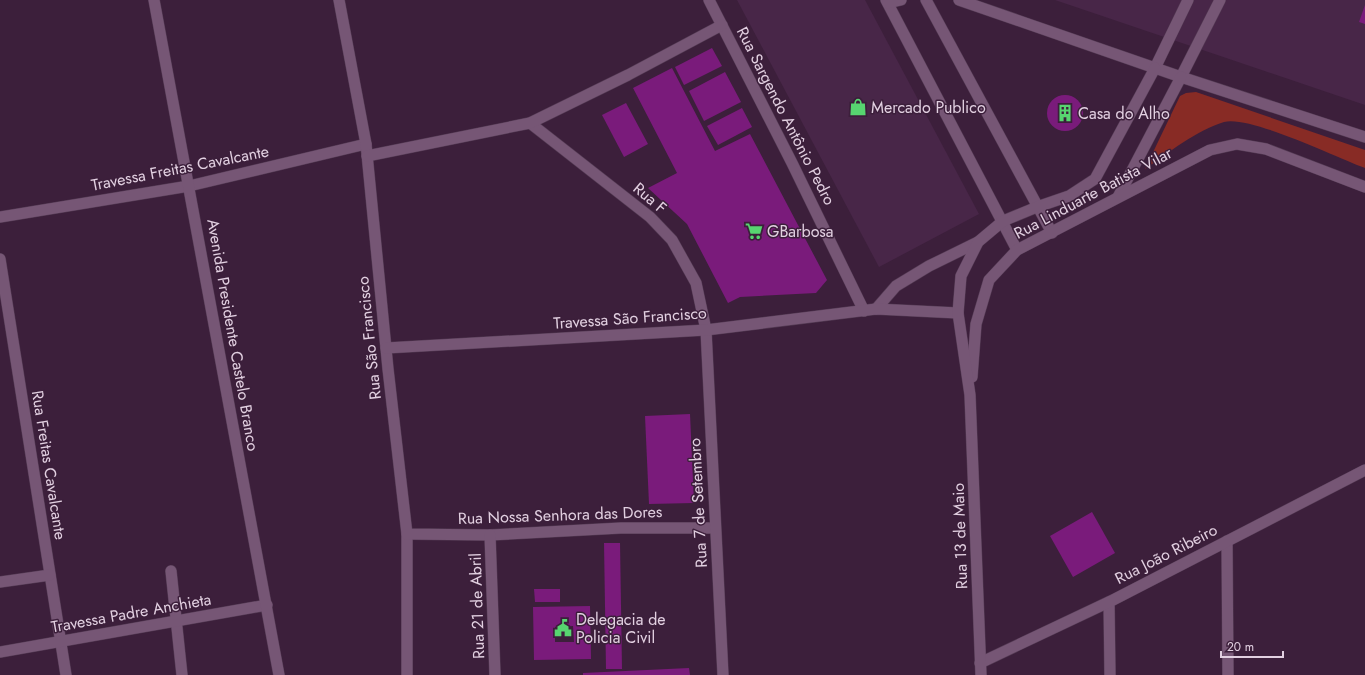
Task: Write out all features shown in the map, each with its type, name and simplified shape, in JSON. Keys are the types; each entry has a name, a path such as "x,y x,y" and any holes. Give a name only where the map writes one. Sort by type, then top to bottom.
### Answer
{"street":[{"name":"Avenida Presidente Castelo Branco","path":"154,0 279,675"},
{"name":"Rua São Francisco","path":"339,0 366,144 386,348 407,534 406,675"},
{"name":"Rua Sargendo Antônio Pedro","path":"709,0 792,163 864,311"},
{"path":"901,0 887,1 1017,250"},
{"path":"926,0 1052,233"},
{"path":"959,0 1155,68 1365,137"},
{"name":"Rua Linduarte Batista Vilar","path":"970,395 958,313 961,276 978,242 1003,221 1069,196 1095,179 1155,68 1188,0"},
{"path":"1118,197 1220,0"},
{"path":"367,156 530,123 628,75 722,25"},
{"name":"Rua F","path":"530,123 650,217 672,240 696,283 706,330"},
{"name":"Travessa Freitas Cavalcante","path":"0,217 189,186 366,144"},
{"name":"Rua Linduarte Batista Vilar","path":"970,395 976,324 990,280 1017,250 1210,150 1237,144 1266,149 1365,187"},
{"path":"876,309 896,286 929,266 978,242"},
{"name":"Rua Freitas Cavalcante","path":"0,259 66,675"},
{"name":"Travessa São Francisco","path":"386,348 706,330 876,309 958,313"},
{"name":"Rua 7 de Setembro","path":"706,330 723,675"},
{"name":"Rua 13 de Maio","path":"970,395 981,675"},
{"name":"Rua João Ribeiro","path":"980,663 1109,602 1365,470"},
{"name":"Rua Nossa Senhora das Dores","path":"407,534 490,535 621,528 715,528"},
{"name":"Rua 21 de Abril","path":"490,535 496,675"},
{"path":"1227,541 1228,675"},
{"path":"172,571 182,675"},
{"path":"0,582 50,575"},
{"path":"1109,602 1110,675"},
{"name":"Travessa Padre Anchieta","path":"0,652 266,605"}],"shaded area":[{"name":"Mercado Publico","path":"737,0 865,0 979,214 879,267"},
{"path":"1055,0 1365,0 1365,105"},
{"path":"1196,92 1365,150 1365,168 1293,138 1272,131 1236,122 1224,122 1204,130 1183,142 1145,169 1180,96 1186,93"}],"building":[{"path":"1365,5 1365,24 1359,22"},
{"path":"712,48 722,66 684,85 675,67"},
{"path":"672,68 715,151 750,134 827,280 816,293 740,297 728,303 687,224 648,188 677,173 633,88"},
{"path":"725,72 741,102 704,121 689,91"},
{"name":"Casa do Alho","path":"1069,95 1078,100 1082,106 1082,120 1078,126 1069,131 1061,131 1052,126 1048,120 1047,109 1052,100 1058,96"},
{"path":"626,103 648,144 624,157 602,115"},
{"path":"742,108 752,127 718,145 707,126"},
{"path":"690,414 694,503 649,504 645,416"},
{"path":"1092,512 1115,553 1073,577 1050,536"},
{"path":"604,543 620,543 622,669 606,669"},
{"path":"534,589 560,589 560,602 535,602"},
{"path":"590,606 591,659 534,660 533,607","holes":["573,626 574,642 555,642 555,627"]},
{"path":"689,668 690,675 583,675 583,673"}],"place":[{"name":"Mercado Publico","path":"858,107"},
{"name":"Casa do Alho","path":"1065,113"},
{"name":"GBarbosa","path":"754,231"},
{"name":"Delegacia de Policia Civil","path":"563,628"}]}
